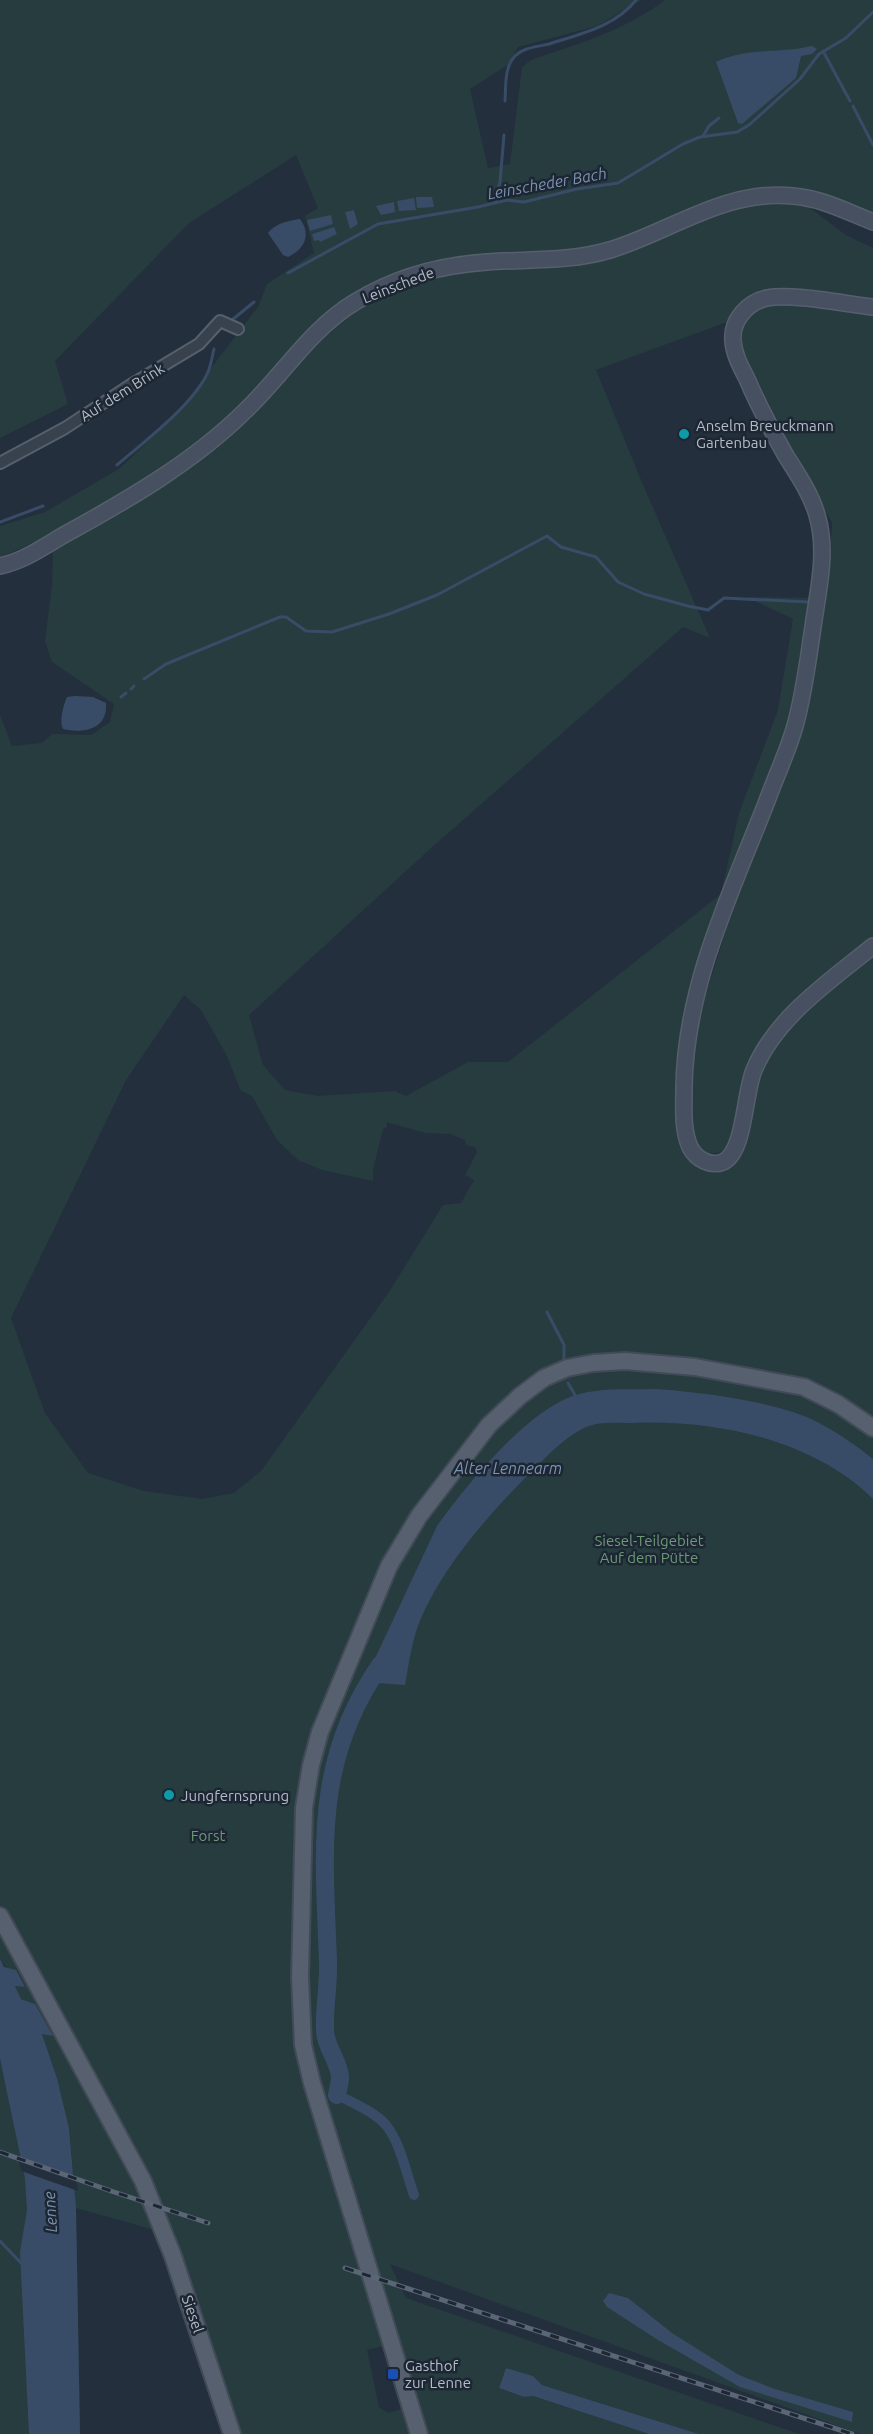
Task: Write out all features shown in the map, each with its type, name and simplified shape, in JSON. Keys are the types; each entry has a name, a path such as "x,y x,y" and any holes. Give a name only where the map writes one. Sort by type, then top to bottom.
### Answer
{"main road":[{"name":"Leinschede","path":"0,566 30,555 184,461 245,412 319,328 355,302 396,282 426,272 460,265 570,258 601,252 642,238 724,203 749,197 794,196 828,204 873,222"},
{"path":"873,307 785,297 763,299 747,307 733,333 736,354 753,395 807,491 818,519 822,558 804,686 795,727 715,934 699,984 687,1036 684,1069 685,1126 690,1148 699,1158 709,1163 719,1163 733,1154 740,1141 748,1089 759,1061 773,1038 802,1006 873,946"},
{"path":"419,2434 312,2083 303,2045 301,2011 304,1808 311,1765 320,1732 389,1566 419,1516 489,1425 520,1396 544,1378 567,1368 604,1362 661,1362 771,1379 804,1387 821,1394 873,1428"},
{"name":"Siesel","path":"0,1916 109,2116 149,2196 191,2309 232,2434"}],"street":[{"name":"Auf dem Brink","path":"0,463 65,428 199,344 220,321 238,329"}],"green space":[{"path":"0,0 641,0 597,26 518,47 509,64 470,89 488,168 510,164 522,67 531,60 618,28 665,0 873,0 873,217 795,193 753,202 806,205 846,235 873,248 873,303 763,293 746,299 727,322 596,370 710,638 683,627 430,849 249,1015 263,1065 285,1090 318,1096 395,1091 406,1096 468,1062 508,1062 721,894 681,1037 678,1072 688,1152 697,1166 710,1170 737,1158 742,1149 749,1128 759,1073 766,1057 778,1040 825,992 873,953 873,2434 860,2434 390,2264 406,2298 799,2434 699,2434 542,2385 533,2376 506,2368 499,2388 524,2397 533,2396 649,2434 235,2434 155,2230 76,2208 80,2434 0,2434 0,2060 4,2074 75,2192 69,2128 57,2078 42,2033 52,2036 35,2004 21,1999 14,1986 24,1987 0,1959 0,715 12,746 42,743 52,734 91,735 110,722 114,704 52,662 45,641 52,584 53,549 182,461 50,536 0,557 0,526 45,512 119,469 172,419 258,307 267,284 314,253 305,216 318,208 296,155 189,223 55,361 68,404 0,438","holes":["354,210 358,224 350,228 345,212","334,227 337,234 319,240 312,234","184,995 201,1010 226,1054 241,1091 252,1096 277,1140 298,1160 322,1170 373,1181 373,1170 383,1129 387,1127 387,1122 425,1133 451,1134 465,1140 466,1145 475,1147 477,1152 465,1175 474,1180 461,1203 443,1205 389,1292 261,1471 234,1493 202,1499 144,1491 88,1473 45,1413 11,1318 126,1080","391,2344 411,2406 388,2413 379,2407 367,2350"]},
{"path":"783,301 873,313 873,937 776,1020 759,1044 747,1070 737,1107 733,1140 723,1152 709,1154 700,1149 695,1142 689,1101 693,1035 727,927 800,731 816,643 832,528 832,522 792,457 761,399 741,351 739,335 745,321 755,311"},
{"path":"747,597 812,598 789,724 721,894 739,813 778,710 793,619"}],"water":[{"path":"812,46 817,49 812,54 801,56 796,78 742,124 738,123 716,62 752,52"},
{"path":"416,197 432,197 434,207 417,208"},
{"path":"414,198 416,210 399,211 397,201"},
{"path":"394,202 395,212 381,215 376,206"},
{"path":"354,210 358,224 350,229 345,212"},
{"path":"331,215 333,224 310,231 307,220"},
{"path":"300,219 306,236 302,246 288,257 283,255 268,233 278,225"},
{"path":"334,227 337,234 320,242 319,240 314,241 312,234"},
{"path":"67,697 93,697 106,703 106,712 99,724 79,731 63,729 61,718"},
{"name":"Alter Lennearm","path":"656,1389 762,1404 784,1409 819,1423 873,1459 873,1499 849,1478 821,1461 760,1437 728,1429 695,1425 606,1423 588,1426 562,1442 517,1486 456,1558 431,1597 421,1618 413,1643 405,1685 364,1682 437,1526 480,1471 498,1452 536,1417 555,1404 573,1396 604,1390"},
{"name":"Lenne","path":"0,1959 4,1967 16,1970 25,1987 15,1986 21,1999 35,2004 53,2036 42,2034 57,2078 69,2128 76,2208 80,2434 29,2434 20,2252 27,2210 25,2178 0,2059"},
{"path":"609,2293 628,2298 672,2333 739,2375 775,2389 853,2412 852,2422 740,2387 658,2340 607,2307 603,2301"},
{"path":"506,2368 533,2376 542,2385 699,2434 649,2434 533,2396 524,2397 499,2388"}],"pier":[{"path":"18,2158 76,2178 78,2191 21,2171"}],"waterway":[{"path":"505,101 507,71 515,56 527,49 585,33 608,23 628,9 636,0"},
{"name":"Leinscheder Bach","path":"288,273 378,224 507,200 524,202 577,189 618,183 683,144 700,137 737,132 749,125 800,79 819,54 846,38 873,12"},
{"path":"823,51 850,101"},
{"path":"853,106 873,145"},
{"path":"703,136 709,126 719,118"},
{"path":"495,202 500,182 504,135"},
{"name":"Leinscheder Bach","path":"232,320 254,302"},
{"name":"Leinscheder Bach","path":"117,465 168,422 192,396 208,372 214,349"},
{"name":"Leinscheder Bach","path":"0,522 43,506"},
{"path":"144,679 166,664 280,617 286,617 306,631 332,632 389,614 437,595 547,536 561,547 596,557 618,582 644,594 688,606 708,610 724,598 808,602"},
{"path":"131,689 134,686"},
{"path":"121,697 126,693"},
{"path":"547,1312 564,1345 564,1361"},
{"path":"568,1383 575,1395"},
{"path":"337,2095 339,2071 327,2042 325,2030 328,1970 325,1844 328,1807 333,1771 343,1736 359,1700 381,1664"},
{"path":"334,2093 368,2111 386,2125 399,2150 414,2195"},
{"path":"0,2241 23,2265"}],"railway":[{"path":"0,2152 208,2223"},
{"path":"345,2268 852,2434"}],"place":[{"name":"Anselm Breuckmann Gartenbau","path":"684,434"},
{"name":"Jungfernsprung","path":"169,1795"},
{"name":"Gasthof zur Lenne","path":"393,2374"}],"park label":[{"name":"Siesel-Teilgebiet Auf dem Pütte","path":"649,1548"},
{"name":"Forst","path":"208,1835"}]}
